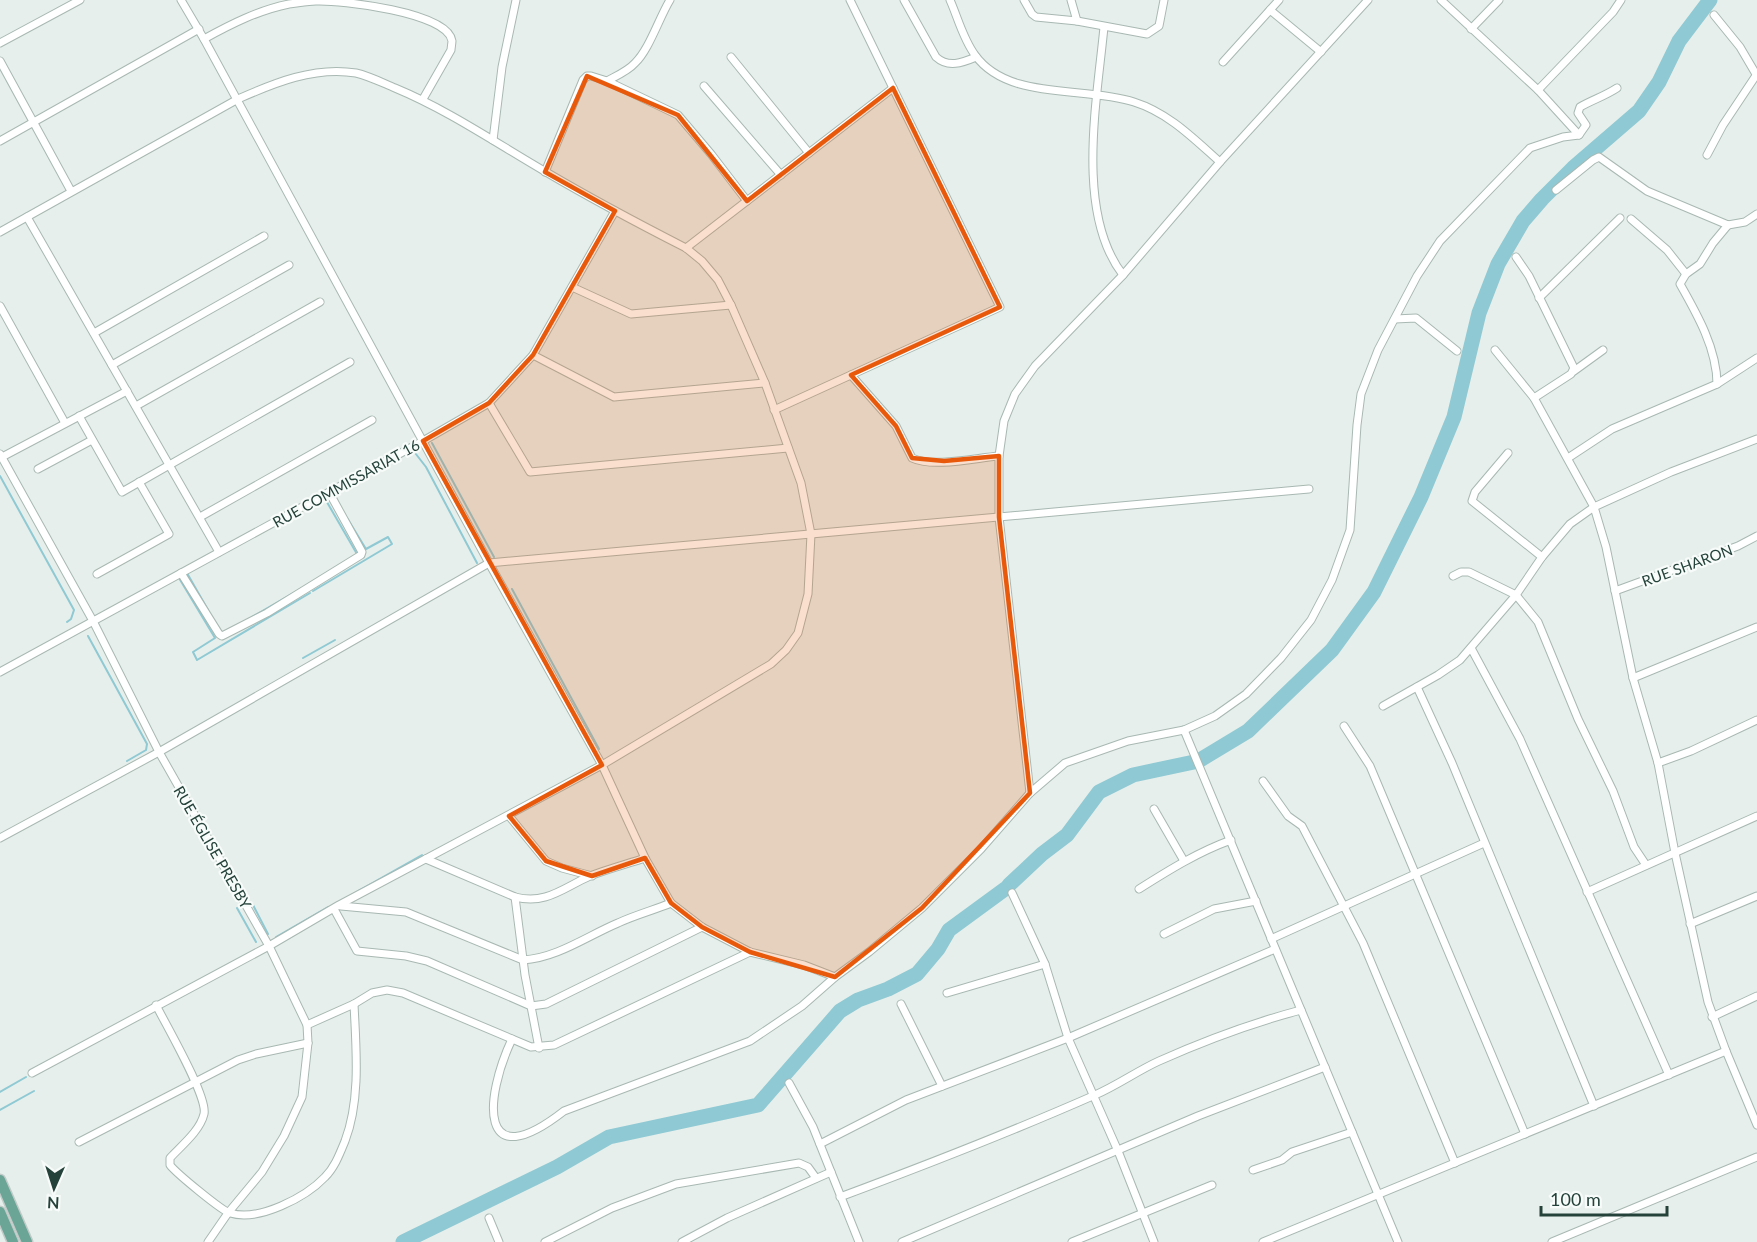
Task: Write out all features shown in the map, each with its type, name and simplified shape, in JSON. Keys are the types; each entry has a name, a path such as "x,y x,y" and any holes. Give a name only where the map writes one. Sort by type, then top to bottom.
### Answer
{"main road":[{"path":"0,1180 27,1242"},
{"path":"0,1212 13,1242"}],"street":[{"path":"0,43 80,0"},
{"path":"181,0 238,99 489,563 602,765 645,858 671,903 702,927 750,952 804,965 835,976"},
{"path":"265,0 270,9"},
{"path":"493,140 502,68 516,0"},
{"path":"607,81 634,64 642,56 670,0"},
{"path":"774,410 1000,308 850,0"},
{"path":"904,0 936,57 942,63 965,62 976,57"},
{"path":"951,0 967,42 976,57 1003,79 1026,87 1098,94 1134,102 1175,122 1220,162"},
{"path":"1024,0 1036,17 1077,21 1147,34 1159,26 1164,0"},
{"path":"1071,0 1077,21"},
{"path":"1223,62 1279,0"},
{"path":"1030,793 999,517 999,456 1004,422 1015,394 1035,366 1123,275 1220,162 1368,0"},
{"path":"1441,0 1538,90 1579,135"},
{"path":"1471,29 1499,0"},
{"path":"1538,90 1613,12 1621,0"},
{"path":"204,39 232,24 270,9 316,1 374,5 427,20 450,35 451,50 423,99"},
{"path":"1270,10 1321,52"},
{"path":"1707,155 1756,71 1714,15"},
{"path":"1104,27 1093,164 1095,209 1102,233 1116,266 1123,275"},
{"path":"0,141 199,29"},
{"path":"731,57 809,153"},
{"path":"0,61 71,191"},
{"path":"0,232 238,99 276,82 330,72 357,73 423,99 545,172 686,248 702,261 718,280 731,305 765,383 801,483 811,534 808,594 798,633 786,650 771,664 602,765 32,1073"},
{"path":"545,172 583,80 591,76 607,81 678,115 747,201"},
{"path":"704,86 781,175"},
{"path":"686,248 893,88"},
{"path":"512,1040 500,1069 494,1093 495,1121 499,1132 508,1138 528,1135 544,1127 564,1111 750,1041 802,1006 835,976 869,952 922,908 981,849 1030,793 1065,763 1128,741 1184,730 1215,716 1246,694 1281,658 1311,620 1332,580 1350,530 1357,425 1362,394 1378,350 1417,276 1440,241 1530,148 1563,137 1579,135 1586,125 1578,113 1580,107 1591,100 1604,97 1617,88"},
{"path":"1556,190 1599,157 1647,190 1728,225 1745,222 1757,214"},
{"name":"RUE COMMISSARIAT 16","path":"0,672 423,441 489,402 533,355 615,211"},
{"path":"27,217 219,552"},
{"path":"1539,298 1620,218"},
{"path":"1632,219 1667,250 1686,274"},
{"path":"1717,384 1710,346 1680,284 1686,274 1700,264 1728,225"},
{"path":"94,333 264,236"},
{"path":"1516,257 1529,276 1574,371"},
{"path":"112,365 288,266"},
{"path":"572,287 631,314 731,305"},
{"path":"136,406 320,302"},
{"path":"0,306 65,423"},
{"path":"1395,319 1416,318 1457,351"},
{"path":"1495,350 1534,398 1594,507 1606,547 1633,678 1658,762 1690,924 1712,1017 1757,1125"},
{"path":"1534,398 1603,350"},
{"path":"533,355 614,398 765,383"},
{"path":"1568,458 1612,429 1717,384 1757,358"},
{"path":"79,416 122,492 351,362"},
{"path":"851,375 896,426 912,458 919,462 999,456"},
{"path":"1,455 127,391"},
{"path":"489,402 530,472 788,448"},
{"path":"200,517 372,420"},
{"path":"38,469 92,440"},
{"path":"1383,706 1460,660 1516,595 1542,557 1570,524 1594,507 1671,472 1757,440"},
{"path":"1508,453 1475,492 1472,501 1542,557"},
{"name":"RUE ÉGLISE PRESBY","path":"1,455 93,621 159,752 269,946 307,1025 308,1043 302,1096 284,1136 262,1172 228,1213 208,1242"},
{"path":"97,574 169,534 139,482"},
{"path":"0,838 159,752 489,563 1309,489"},
{"path":"181,573 219,634 225,636 362,555 328,492"},
{"name":"RUE SHARON","path":"1615,591 1738,546 1757,536"},
{"path":"1453,576 1461,572 1469,572 1516,595 1538,622 1578,719 1613,791 1634,847 1646,865"},
{"path":"1633,678 1757,627"},
{"path":"1471,648 1520,740 1669,1075"},
{"path":"1417,687 1452,763 1594,1106"},
{"path":"1658,762 1691,751 1757,720"},
{"path":"1344,726 1371,766 1525,1134"},
{"path":"1184,730 1398,1242"},
{"path":"1263,781 1288,816 1302,826 1363,943 1455,1163"},
{"path":"1154,809 1184,861"},
{"path":"509,816 546,861 592,876"},
{"path":"1587,892 1757,816"},
{"path":"1139,889 1184,861 1231,840"},
{"path":"1271,939 1484,843"},
{"path":"426,859 515,897 528,900 541,899 592,876 645,858"},
{"path":"1011,893 1045,964 1068,1038 1118,1151 1154,1242"},
{"path":"1690,924 1757,896"},
{"path":"515,897 523,960 539,1048"},
{"path":"1164,934 1214,909 1256,901"},
{"path":"336,907 406,912 523,960 550,955 619,922 671,903"},
{"path":"336,907 357,951 406,956 427,961 531,1006 546,1004 702,927"},
{"path":"820,1144 906,1100 1068,1038 1275,949"},
{"path":"307,1025 354,1004 372,993 387,990 403,993 512,1040 539,1048 554,1045 750,952"},
{"path":"947,993 1045,964"},
{"path":"1712,1017 1757,996"},
{"path":"156,1005 195,1082 204,1106 204,1115 199,1125 170,1158 170,1165 228,1213 242,1215 262,1213 296,1198 324,1179 333,1167 346,1139 354,1101 354,1004"},
{"path":"901,1005 942,1086"},
{"path":"840,1197 941,1160 1094,1096 1122,1083 1157,1062 1229,1031 1301,1010"},
{"path":"79,1142 238,1060 308,1043"},
{"path":"1263,1242 1279,1239 1378,1195 1726,1051"},
{"path":"902,1242 1236,1101 1325,1067"},
{"path":"789,1083 820,1144 860,1242"},
{"path":"1253,1170 1281,1160 1292,1152 1352,1132"},
{"path":"1552,1242 1757,1157"},
{"path":"545,1242 612,1208 676,1184 799,1163 808,1167 816,1178"},
{"path":"682,1242 727,1218 831,1172"},
{"path":"1072,1242 1212,1185"},
{"path":"489,1218 499,1242"}],"highlighted area":[{"path":"587,76 678,115 747,201 893,88 1000,307 851,375 896,426 912,458 944,461 999,456 999,517 1030,793 922,908 835,977 750,952 702,927 671,903 645,858 592,876 546,861 509,816 602,765 423,441 489,403 533,355 615,211 545,172"}],"waterway":[{"path":"1200,760 1248,731 1332,650 1374,592 1421,497 1454,417 1479,313 1498,264 1523,221 1542,199 1573,168 1639,111 1659,82 1679,41 1710,0"},
{"path":"432,443 494,557"},
{"path":"412,449 426,467 477,563"},
{"path":"0,476 74,610 71,619 67,622"},
{"path":"324,497 357,554"},
{"path":"313,591 392,544 388,537 366,549 347,518"},
{"path":"187,573 208,610"},
{"path":"179,578 215,638 193,652 197,660 310,593"},
{"path":"252,617 302,588"},
{"path":"512,589 599,749"},
{"path":"88,636 147,744 146,750 127,761"},
{"path":"303,658 335,640"},
{"path":"1009,885 1042,854 1067,835 1099,792 1133,775 1194,762"},
{"path":"344,899 422,855"},
{"path":"403,1242 557,1167 609,1137 758,1105 840,1011 858,1000 888,989 917,974 938,949 949,930 1005,889"},
{"path":"252,903 268,934"},
{"path":"276,937 328,907"},
{"path":"237,908 256,942"},
{"path":"0,1092 26,1077"},
{"path":"0,1110 34,1091"}]}
